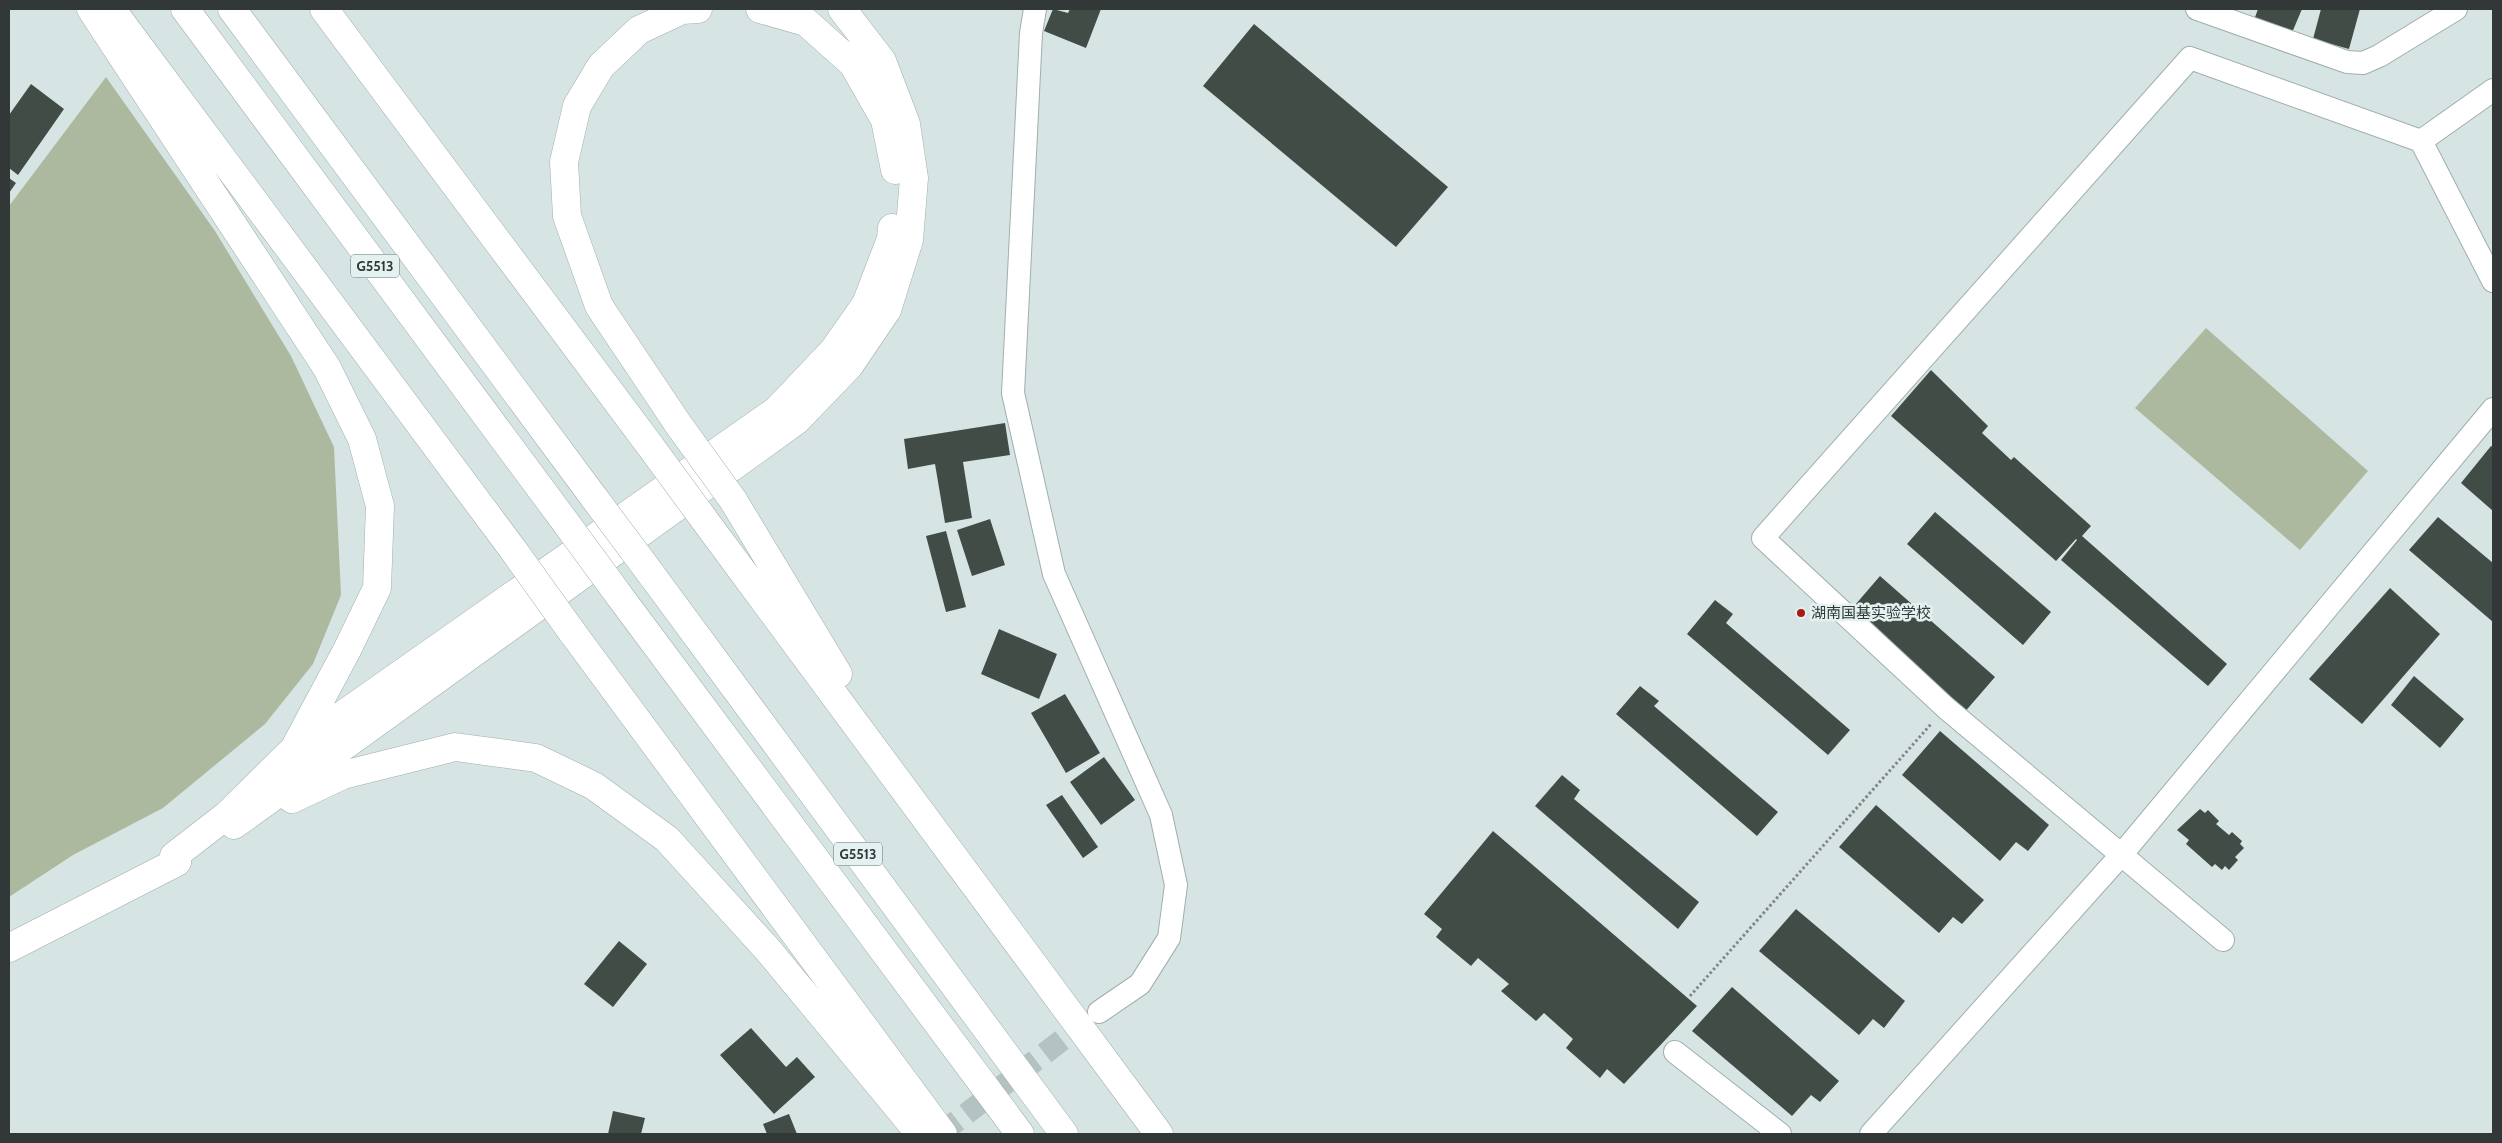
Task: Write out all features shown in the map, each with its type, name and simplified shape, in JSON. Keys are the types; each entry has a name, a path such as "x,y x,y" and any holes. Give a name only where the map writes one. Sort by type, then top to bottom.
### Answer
{"main road":[{"path":"91,9 327,368 362,439 380,506 377,588 347,650 294,749"},
{"path":"111,9 514,551 943,1134"},
{"name":"G5513","path":"185,9 1020,1134"},
{"name":"G5513","path":"232,9 1064,1134"},
{"path":"324,9 651,447 1159,1134"},
{"path":"698,9 682,10 639,30 601,66 577,106 564,162 568,216 599,306 678,424 733,500 921,812"},
{"path":"175,859 227,815 294,749 777,410 833,351 866,304 891,239 896,173 885,120 853,64 806,22 760,9"},
{"path":"234,825 796,421 849,366 887,310 909,240 914,178 906,124 882,61 842,9"},
{"path":"9,948 125,887 234,825 343,776 455,747 536,758 594,786 666,839 768,950 920,1134"}],"street":[{"path":"1035,9 1031,33 1013,394 1054,574 1161,814 1176,885 1169,938 1140,984 1099,1012"},
{"path":"2197,9 2242,16 2347,62 2363,63 2379,56 2456,9"},
{"path":"2224,940 1946,708 1763,538 2190,58 2421,142 2493,282"},
{"path":"2421,142 2493,90"},
{"path":"1871,1134 2122,854 2493,410"},
{"path":"1675,1052 1780,1134"}],"path":[{"path":"1690,996 1946,708"}],"green space":[{"path":"106,77 215,231 291,356 334,447 341,595 313,664 265,724 163,808 73,855 9,897 9,206"},
{"path":"2206,328 2368,471 2300,550 2135,408"}],"building":[{"path":"1053,9 1068,13 1070,9 1101,9 1086,48 1044,31"},
{"path":"2258,9 2302,9 2291,35 2254,20"},
{"path":"2321,9 2360,9 2349,49 2313,39"},
{"path":"1254,24 1448,187 1396,247 1203,86"},
{"path":"31,84 64,109 18,175 9,168 9,115"},
{"path":"9,178 16,183 9,193"},
{"path":"1931,370 1988,426 1982,433 2011,460 2014,457 2091,526 2082,536 2227,664 2208,686 2061,560 2076,539 2056,561 1891,416"},
{"path":"1005,423 1010,455 963,462 972,518 945,523 935,464 908,469 904,439"},
{"path":"2491,446 2493,447 2493,511 2461,483"},
{"path":"1935,512 2051,612 2023,645 1907,544"},
{"path":"2438,517 2493,563 2493,622 2409,550"},
{"path":"990,519 1005,565 972,576 957,530"},
{"path":"946,531 966,607 946,612 926,536"},
{"path":"1880,576 1995,677 1963,714 1849,612"},
{"path":"2390,588 2440,634 2362,724 2309,679"},
{"path":"1715,600 1733,614 1726,623 1850,730 1828,755 1687,634"},
{"path":"999,629 1057,654 1039,699 981,674"},
{"path":"2414,676 2464,719 2440,748 2391,705"},
{"path":"1640,686 1659,701 1654,706 1778,812 1757,836 1616,714"},
{"path":"1065,694 1100,753 1066,773 1031,713"},
{"path":"1940,731 2049,825 2028,851 2016,842 2000,861 1902,775"},
{"path":"1104,757 1135,800 1101,825 1070,782"},
{"path":"1562,775 1580,790 1574,799 1699,902 1678,929 1535,806"},
{"path":"1062,795 1098,847 1083,858 1046,805"},
{"path":"1876,805 1984,900 1962,924 1953,917 1939,933 1839,847"},
{"path":"2200,809 2205,813 2208,810 2219,821 2216,824 2229,835 2232,832 2242,841 2240,844 2244,848 2235,857 2238,860 2229,870 2225,866 2222,870 2215,864 2212,867 2186,844 2189,840 2177,830"},
{"path":"1493,831 1697,1006 1624,1084 1607,1069 1600,1078 1566,1048 1573,1039 1544,1013 1536,1021 1501,991 1509,984 1478,958 1471,966 1436,937 1442,929 1424,914"},
{"path":"1796,909 1905,1001 1884,1028 1873,1019 1859,1035 1759,951"},
{"path":"619,941 647,964 613,1007 584,984"},
{"path":"1732,987 1839,1081 1820,1102 1811,1095 1792,1116 1692,1031"},
{"path":"751,1028 786,1067 797,1057 815,1077 774,1114 720,1055"},
{"path":"613,1111 645,1118 641,1134 608,1134"},
{"path":"789,1114 797,1134 767,1134 763,1124"}],"tunnel":[{"path":"940,1134 1092,1017"}],"place":[{"name":"湖南国基实验学校","path":"1801,613"}]}
